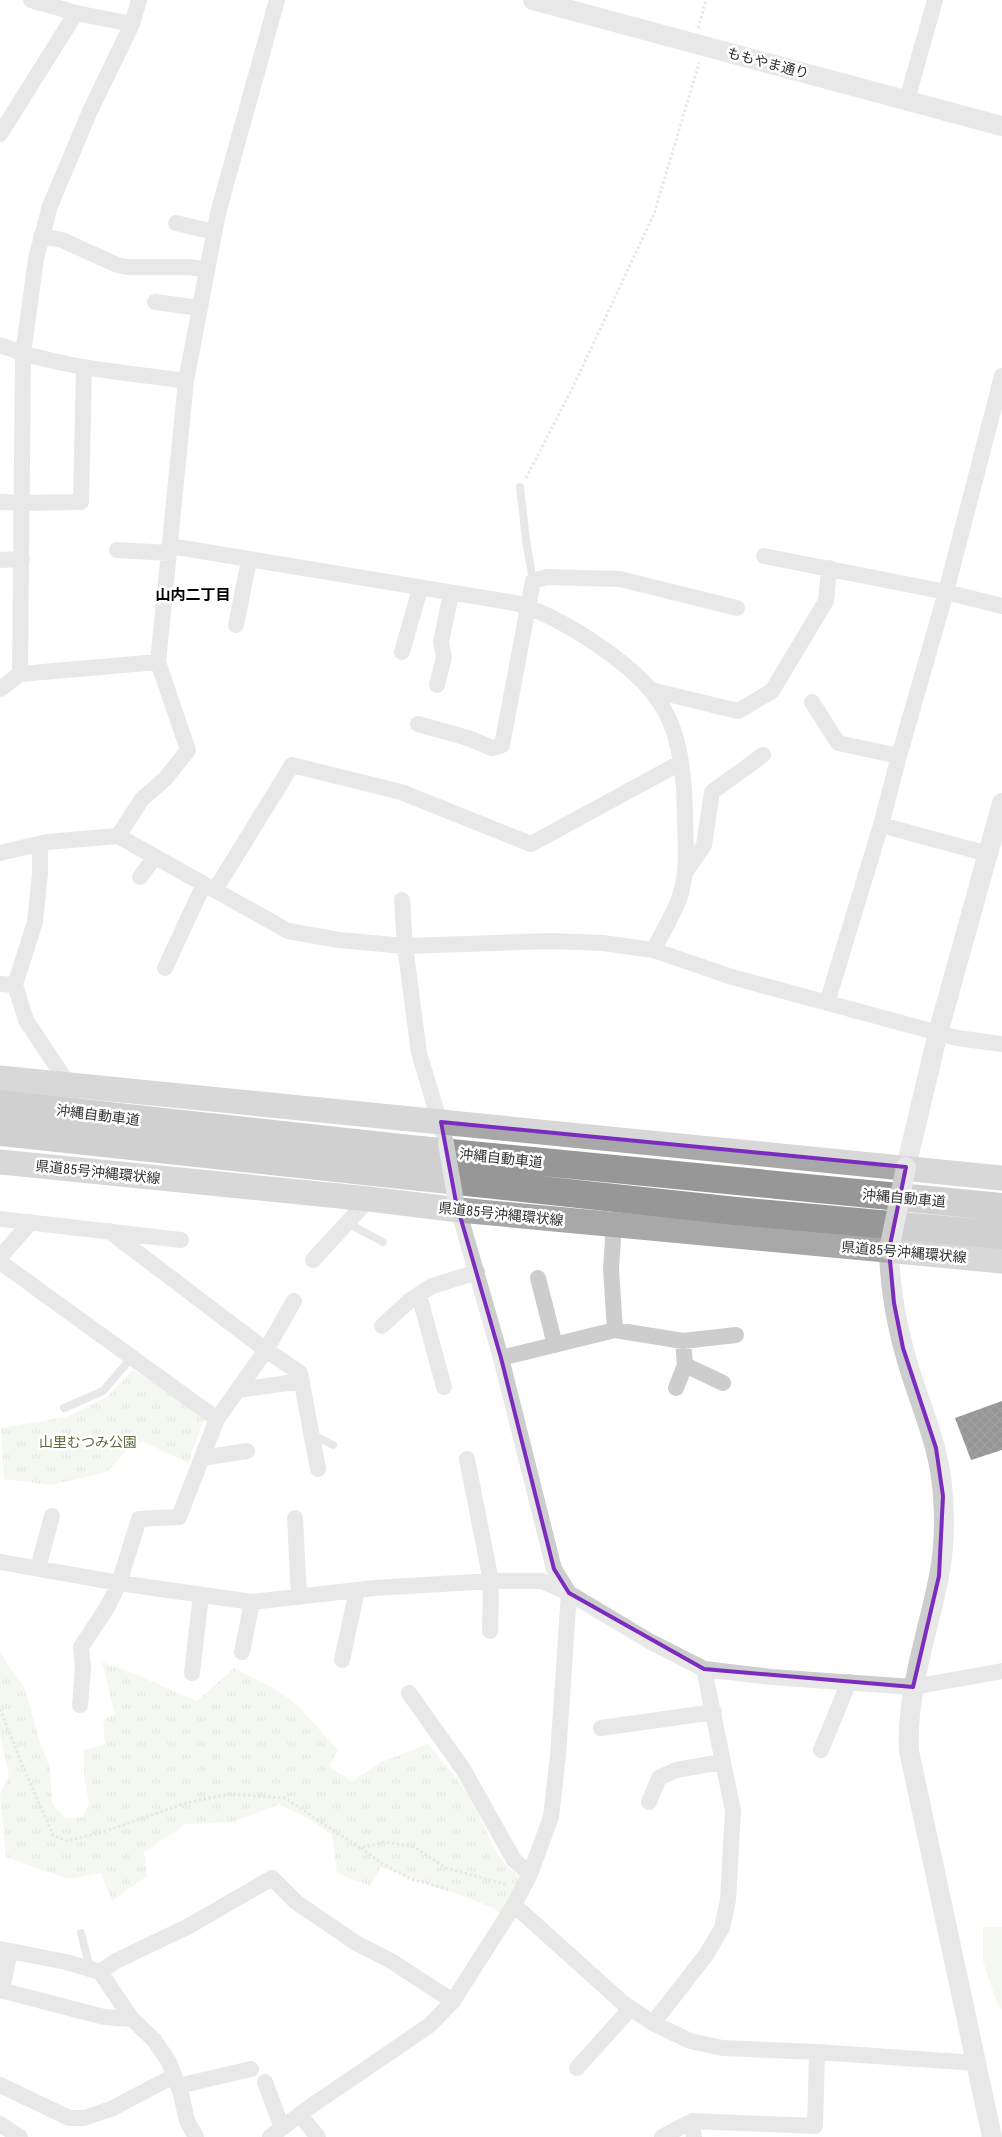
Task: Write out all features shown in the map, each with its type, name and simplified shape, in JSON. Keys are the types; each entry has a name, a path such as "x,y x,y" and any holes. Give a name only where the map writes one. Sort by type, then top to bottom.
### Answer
{"highway":[{"name":"沖縄自動車道","path":"0,1104 400,1148 1002,1207"},
{"name":"沖縄自動車道","path":"0,1132 726,1210 1002,1235"}],"main road":[{"path":"0,1078 69,1085 443,1133 906,1167 1002,1178"},
{"name":"県道85号沖縄環状線","path":"0,1162 369,1199 458,1206 614,1225 1002,1261"}],"street":[{"path":"31,0 76,13 132,24"},
{"path":"20,674 23,354 28,310 41,236 50,206 90,112 132,24 139,0"},
{"path":"118,836 142,799 165,779 188,750 158,662 186,381 214,232 277,0"},
{"name":"ももやま通り","path":"533,0 1002,126"},
{"path":"907,100 935,0"},
{"path":"0,134 76,13"},
{"path":"176,223 214,232"},
{"path":"41,236 78,247 117,265 190,267 207,270"},
{"path":"156,302 200,308"},
{"path":"0,345 23,354 84,367 186,381"},
{"path":"0,502 81,502 84,367"},
{"path":"827,1003 881,826 946,592 1002,376"},
{"path":"117,550 170,550 249,560 528,607 557,620 591,641 631,670 651,690 663,706 672,728 685,791 685,873 679,899 654,950"},
{"path":"764,556 946,592 1002,606"},
{"path":"0,560 22,559"},
{"path":"236,625 249,560"},
{"path":"651,690 738,711 772,691 826,601 829,568"},
{"path":"418,724 468,738 492,748 502,745 533,581 547,577 620,579 737,608"},
{"path":"402,652 420,589"},
{"path":"438,685 444,658 441,642 451,594"},
{"path":"0,688 20,674 158,662"},
{"path":"812,702 838,744 899,756"},
{"path":"685,873 704,844 712,792 764,755"},
{"path":"165,968 209,887 292,765 401,792 531,844 680,763"},
{"path":"992,2137 909,1751 909,1717 913,1687 939,1576 944,1531 943,1496 936,1448 903,1348 889,1275 889,1250 906,1167 938,1033 1002,804"},
{"path":"881,826 988,854"},
{"path":"0,852 40,844 118,836 288,931 339,940 405,946 551,941 604,943 654,950 732,977 938,1033 957,1038 1002,1044"},
{"path":"40,844 40,873 35,922 8,985 26,1020 69,1085"},
{"path":"140,877 155,857"},
{"path":"265,2082 276,2133 425,2029 453,2001 514,1905 530,1874 551,1817 558,1756 569,1593 554,1569 501,1358 458,1206 443,1133 419,1053 405,946 402,900"},
{"path":"314,1260 369,1199"},
{"path":"0,1219 182,1240"},
{"path":"0,1257 31,1222"},
{"path":"614,1225 611,1269 615,1330"},
{"path":"109,1232 266,1350 300,1373 318,1469"},
{"path":"0,1262 217,1419"},
{"path":"382,1326 432,1286 477,1272"},
{"path":"538,1278 555,1345"},
{"path":"419,1295 444,1386"},
{"path":"80,1705 83,1668 81,1647 108,1606 120,1583 138,1519 179,1517 217,1419 266,1350 294,1301"},
{"path":"501,1358 615,1330 682,1341 736,1335"},
{"path":"676,1388 685,1365 682,1341"},
{"path":"685,1365 724,1382"},
{"path":"238,1390 302,1382"},
{"path":"202,1458 248,1451"},
{"path":"467,1459 491,1581 490,1631"},
{"path":"38,1568 52,1516"},
{"path":"295,1518 299,1597"},
{"path":"0,1562 120,1583 252,1602 357,1590 491,1581 542,1581 569,1593 651,1642 704,1668 771,1677 913,1687 1002,1672"},
{"path":"342,1660 357,1590"},
{"path":"192,1673 201,1595"},
{"path":"242,1652 252,1602"},
{"path":"653,2023 706,1955 722,1928 728,1900 733,1811 704,1668"},
{"path":"820,1750 848,1682"},
{"path":"409,1693 463,1769 514,1860 530,1874"},
{"path":"601,1728 714,1712"},
{"path":"649,1802 659,1778 676,1770 722,1762"},
{"path":"95,1970 189,1926 272,1878 296,1902 356,1942 391,1961 453,2001"},
{"path":"514,1905 630,2008 653,2023 690,2041 723,2048 817,2052 976,2063"},
{"path":"132,2019 104,2017 1,1990 5,1950 66,1962 95,1970 132,2019 154,2040 169,2062 187,2121 196,2137"},
{"path":"577,2068 630,2008"},
{"path":"662,2137 692,2120 815,2126 817,2052"},
{"path":"0,2085 69,2118 84,2118 112,2109 176,2081 251,2069"},
{"path":"300,2115 318,2137"},
{"path":"692,2120 694,2137"},
{"path":"0,2124 20,2137"}],"lane":[{"path":"520,487 533,581"},
{"path":"347,1223 383,1242"},
{"path":"64,1408 103,1391 132,1357"},
{"path":"312,1434 333,1445"},
{"path":"81,1933 95,1970"}],"path":[{"path":"520,487 534,465 573,387 654,214 699,44 706,0"},
{"path":"0,1709 24,1770 54,1835 66,1841 102,1832 186,1803 229,1794 285,1798 381,1863 411,1879 450,1890"},
{"path":"360,1848 386,1842 414,1847 446,1868 487,1878 522,1890"}],"highlighted area":[{"path":"441,1122 906,1167 889,1250 894,1303 903,1348 936,1448 943,1496 939,1576 913,1687 704,1669 569,1593 554,1569 501,1358 456,1202"}],"green space":[{"name":"山里むつみ公園","path":"133,1370 206,1413 188,1463 142,1441 127,1450 107,1472 51,1485 4,1479 1,1428 66,1417 107,1397"},
{"path":"0,1653 25,1689 40,1743 50,1767 52,1804 65,1818 83,1817 89,1804 84,1776 84,1750 105,1744 103,1720 115,1714 102,1662 197,1701 234,1668 277,1690 298,1706 338,1750 329,1766 352,1782 379,1763 428,1744 468,1795 499,1856 506,1865 527,1881 506,1917 490,1906 381,1867 370,1886 337,1873 332,1835 311,1820 279,1804 233,1822 186,1824 144,1852 147,1876 112,1901 101,1873 68,1879 6,1857 0,1794 9,1776 0,1734"},
{"path":"983,1927 1002,1927 1002,2009 998,2006 983,1961"}],"building":[{"path":"1002,1401 1002,1450 971,1460 955,1418"}],"district":[{"name":"山内二丁目","path":"193,595"}]}
